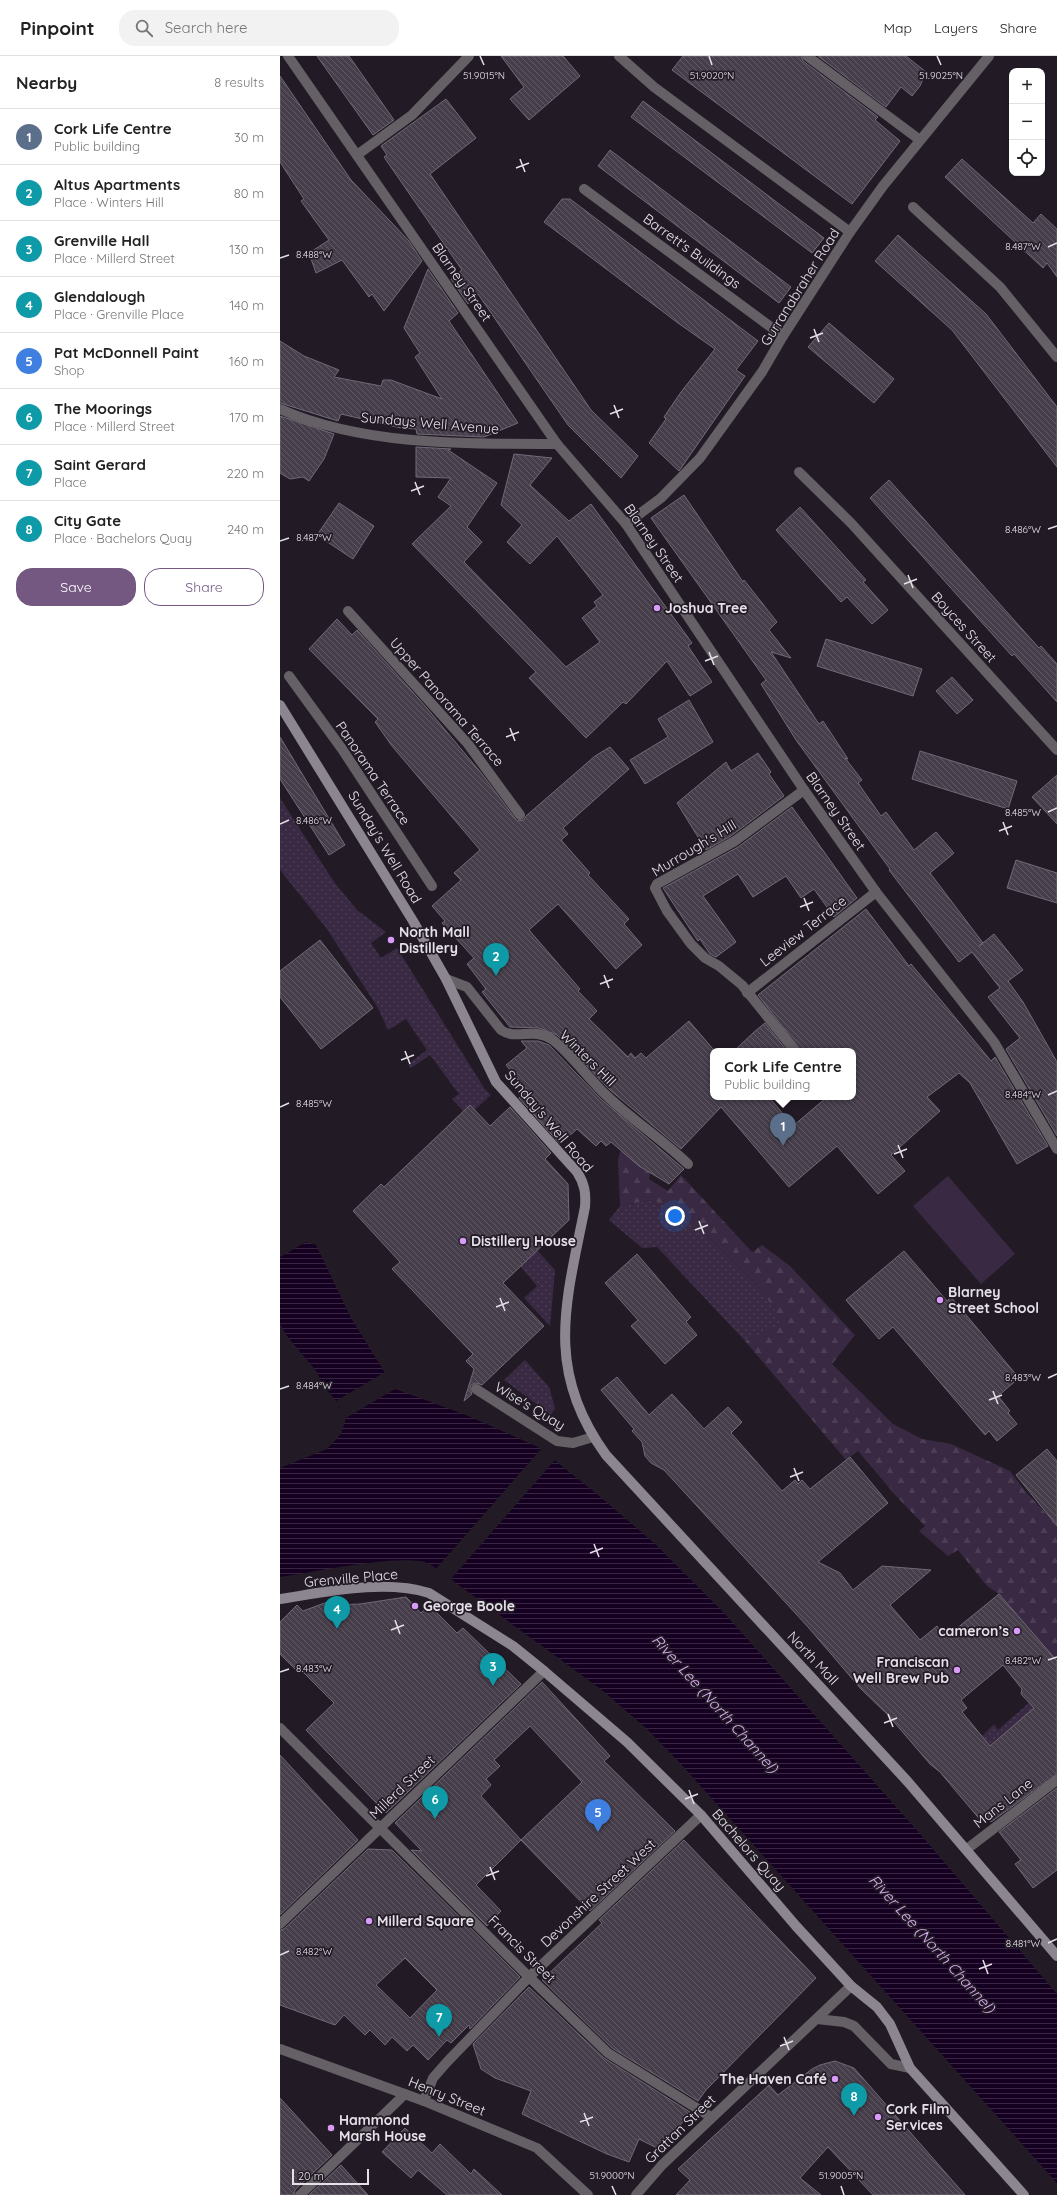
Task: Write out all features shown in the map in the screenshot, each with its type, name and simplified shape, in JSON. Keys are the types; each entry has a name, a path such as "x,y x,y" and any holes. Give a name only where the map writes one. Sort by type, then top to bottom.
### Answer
{"main road":[{"name":"Sunday's Well Road","path":"280,705 379,864 446,979 496,1082 577,1172 583,1181 586,1193 585,1208 566,1302 564,1343 570,1386 593,1437"},
{"name":"North Mall","path":"593,1437 606,1455 695,1550 967,1849 1057,1956"},
{"name":"Grenville Place","path":"280,1599 376,1588 404,1587 415,1589 429,1593 513,1646 544,1671"},
{"name":"Bachelors Quay","path":"544,1671 627,1742 701,1815 796,1926 851,1986 877,2007 886,2018 910,2068 1024,2195"}],"street":[{"name":"Blarney Street","path":"288,56 557,444 626,524 804,790 876,892 994,1042 1057,1149"},
{"path":"357,156 412,115 469,56"},
{"path":"619,56 654,87 850,232"},
{"path":"807,56 920,140"},
{"name":"Gurranabraher Road","path":"626,524 661,498 700,458 772,357 783,336 850,232 920,140 989,56"},
{"name":"Barrett's Buildings","path":"584,189 783,336"},
{"path":"913,207 1000,287 1057,357"},
{"name":"Sundays Well Avenue","path":"280,409 335,427 377,435 449,442 557,444"},
{"name":"Boyces Street","path":"799,472 851,523 1057,750"},
{"name":"Upper Panorama Terrace","path":"348,611 468,744 520,815"},
{"name":"Panorama Terrace","path":"289,676 342,749 432,886"},
{"name":"Murrough's Hill","path":"747,993 742,985 719,966 705,958 692,944 667,911 655,888 657,884 735,841 804,790"},
{"name":"Leeview Terrace","path":"747,993 876,892"},
{"name":"Winters Hill","path":"446,979 467,987 501,1030 506,1034 532,1032 540,1033 553,1040 607,1096 688,1164"},
{"path":"747,993 793,1048"},
{"name":"Wise's Quay","path":"476,1389 557,1441 573,1443 593,1437"},
{"name":"Millerd Street","path":"280,1924 544,1671"},
{"name":"Francis Street","path":"280,1728 381,1827 529,1977 608,2052 711,2117"},
{"name":"Mans Lane","path":"967,1849 1057,1780"},
{"name":"Devonshire Street West","path":"424,2101 438,2071 529,1977 701,1815"},
{"name":"Grattan Street","path":"636,2195 653,2174 711,2117 851,1986"},
{"path":"817,2019 844,2022 854,2026 891,2064 910,2068"},
{"name":"Henry Street","path":"280,2049 424,2101 537,2148 588,2195"},
{"path":"300,2195 405,2094"}],"green space":[{"path":"280,798 334,882 357,910 386,932 371,943 381,958 397,948 484,1088 491,1095 468,1116 452,1099 459,1094 430,1055 411,1068 408,1064 427,1050 406,1019 388,1030 378,1008 327,929 280,870"},
{"path":"621,1150 651,1171 649,1179 668,1191 681,1175 752,1252 762,1245 790,1266 855,1335 832,1364 893,1424 922,1439 951,1444 1010,1471 1025,1491 1057,1525 1057,1661 999,1594 987,1586 958,1550 948,1556 919,1531 925,1526 897,1497 858,1451 846,1460 745,1341 783,1324 761,1289 680,1209 650,1200 620,1206 618,1159"},
{"path":"948,1176 1015,1254 981,1284 913,1206"},
{"path":"650,1200 680,1209 761,1289 784,1324 745,1341 657,1247 642,1248 609,1220 620,1206"},
{"path":"536,1249 555,1270 550,1326 524,1298 537,1286 518,1264"},
{"path":"525,1360 549,1387 555,1408 551,1415 504,1380"},
{"path":"1057,1678 1021,1737 1012,1727 990,1746 982,1736 994,1724 998,1730"}],"water":[{"name":"River Lee (North Channel)","path":"306,1242 316,1245 351,1318 395,1389 466,1415 538,1447 598,1495 654,1543 725,1614 921,1835 1057,1994 1057,2183 680,1763 647,1729 602,1690 430,1564 417,1561 400,1560 357,1564 280,1577 280,1468 327,1449 341,1434 346,1418 336,1401 322,1384 317,1372 287,1336 280,1324 280,1257"}],"pier":[{"path":"385,1372 395,1389 346,1418 336,1401"},
{"path":"541,1449 555,1460 450,1580 436,1569"}],"building":[{"path":"317,56 349,56 394,120 373,135"},
{"path":"501,56 563,56 580,76 529,120 510,99 524,87"},
{"path":"683,56 801,56 803,61 878,117 875,120 900,141 852,204 672,70"},
{"path":"818,56 906,56 926,72 920,86 912,96 901,87 886,107"},
{"path":"280,76 351,180 409,241 422,261 384,311 372,294 369,297 342,260 316,273 309,253 329,240 301,201 304,199 280,162"},
{"path":"446,99 476,138 430,174 591,410 638,456 621,478 568,425 478,294 468,304 451,279 462,270 384,157 387,155 381,146"},
{"path":"643,101 824,238 812,253 631,117"},
{"path":"610,150 791,287 779,303 598,166"},
{"path":"962,159 1033,223 1041,214 1057,229 1057,277 1047,263 1043,268 945,177"},
{"path":"562,199 570,199 758,341 736,370 745,376 679,471 649,443 666,419 664,417 681,392 715,349 544,222"},
{"path":"898,235 986,314 1057,407 1057,467 952,330 875,261"},
{"path":"428,269 458,313 449,321 518,423 484,437 417,434 416,429 401,428 341,414 338,421 280,403 280,341 304,356 339,370 334,377 381,386 383,380 391,380 442,399 415,357 420,353 404,328"},
{"path":"829,323 894,379 874,403 808,347"},
{"path":"280,416 334,434 324,459 309,481 303,477 290,479 280,473"},
{"path":"416,447 451,449 448,450 497,483 467,527 482,542 464,562 566,667 600,642 582,618 597,606 594,602 603,595 557,536 530,564 507,542 522,525 501,505 514,454 552,458 530,485 569,521 591,504 692,643 688,646 712,682 690,696 667,661 626,704 623,702 586,738 529,678 536,672 412,544 451,506 438,497 451,478 416,477"},
{"path":"889,480 1039,648 1041,646 1057,664 1057,702 1014,654 1012,656 870,498"},
{"path":"684,495 743,582 744,580 777,622 769,630 791,658 771,652 819,724 823,721 848,759 845,758 862,780 858,783 881,816 886,812 914,850 936,832 954,853 930,873 983,943 994,934 1023,970 1008,981 1023,1002 1057,1062 1057,1136 1006,1049 1020,1038 988,997 1000,988 972,952 959,962 889,870 890,869 796,740 761,684 766,680 651,518"},
{"path":"339,503 374,526 353,559 317,535"},
{"path":"800,507 866,580 863,582 888,610 872,624 847,597 841,602 776,530"},
{"path":"337,619 352,635 357,630 426,707 482,774 517,821 524,820 526,816 595,756 610,747 629,769 563,828 568,834 561,840 590,873 588,875 629,919 624,924 642,945 616,969 558,904 529,930 580,989 578,991 597,1011 589,1019 628,1057 631,1053 635,1058 641,1053 646,1058 689,1021 712,1048 710,1048 710,1100 771,1100 793,1126 823,1100 856,1100 856,1048 799,1048 758,995 866,909 909,966 911,964 991,1061 995,1057 1048,1146 1017,1164 970,1083 959,1073 927,1097 940,1111 891,1155 905,1171 878,1194 837,1146 789,1187 721,1107 681,1149 610,1090 557,1035 539,1028 510,1027 482,992 486,989 467,964 474,958 442,923 445,921 432,906 461,880 454,873 480,850 392,746 375,722 378,719 309,649"},
{"path":"826,639 922,669 913,696 817,666"},
{"path":"952,677 973,700 957,714 936,691"},
{"path":"689,700 713,742 645,784 630,760 668,737 658,719"},
{"path":"280,737 345,845 329,855 280,779"},
{"path":"920,751 1017,781 1008,809 912,779"},
{"path":"758,753 771,772 769,774 784,796 731,836 706,850 677,803 726,762 731,771"},
{"path":"1057,775 1057,824 1032,797"},
{"path":"792,807 857,898 834,917 814,889 801,898 786,876 753,897 738,874 703,896 736,942 716,957 710,954 700,939 698,941 663,888 738,847"},
{"path":"1016,860 1057,873 1057,903 1007,888"},
{"path":"320,940 373,1008 321,1049 280,997 280,971"},
{"path":"765,1023 785,1048 737,1048"},
{"path":"521,1041 538,1041 549,1045 602,1100 684,1169 669,1184 639,1166 611,1142 606,1146 601,1141 596,1146 577,1129 560,1144 519,1098 527,1091 506,1065 527,1048"},
{"name":"Distillery House","path":"470,1105 490,1126 510,1107 551,1153 545,1159 568,1184 569,1220 503,1283 544,1326 482,1385 476,1383 471,1385 470,1389 472,1394 464,1401 474,1369 466,1361 473,1354 392,1269 400,1262 353,1211 381,1184 384,1187"},
{"path":"904,1251 947,1301 951,1297 1019,1378 998,1396 1010,1411 1008,1413 1017,1424 997,1441 989,1431 985,1435 893,1327 879,1339 846,1300"},
{"path":"637,1254 691,1317 686,1322 697,1335 665,1364 631,1326 638,1320 605,1283"},
{"path":"617,1377 649,1415 672,1394 704,1429 728,1407 742,1422 731,1433 782,1491 795,1480 798,1484 802,1480 810,1489 850,1457 888,1503 818,1562 840,1573 853,1590 882,1566 931,1570 890,1605 920,1640 937,1626 941,1632 946,1628 950,1634 999,1594 1057,1661 1057,1774 991,1822 988,1817 982,1822 940,1772 930,1764 888,1715 861,1689 808,1627 664,1470 651,1463 645,1456 642,1442 632,1431 634,1429 601,1390","holes":["1003,1665 1022,1689 1021,1694 1034,1708 990,1746 962,1712 967,1708 961,1700"]},
{"path":"1047,1449 1057,1461 1057,1526 1016,1475"},
{"path":"406,1597 421,1613 429,1605 457,1633 463,1628 521,1684 386,1813 306,1730 334,1703 300,1669 297,1671 280,1654 280,1622 297,1605 303,1611 330,1601 332,1605 360,1604"},
{"path":"542,1682 610,1756 604,1761 675,1831 590,1911 521,1840 476,1885 501,1911 487,1926 411,1850 422,1851 395,1823","holes":["530,1726 582,1782 521,1840 481,1796 491,1785 486,1779 500,1766 494,1760"]},
{"path":"280,1755 358,1840 280,1915"},
{"path":"1057,1788 1057,1870 1033,1888 1015,1864 1021,1860 999,1832"},
{"path":"684,1840 816,1978 706,2090 698,2101 612,2048 542,1980 602,1923 599,1920"},
{"path":"368,1849 392,1850 520,1977 470,2029 469,2025 451,2043 447,2040 428,2060 413,2045 407,2051 392,2037 385,2045 370,2030 365,2035 344,2015 335,2025 280,2005 280,1930 284,1929","holes":["405,1958 437,1990 410,2018 376,1985"]},
{"path":"529,1987 604,2058 690,2112 661,2150 639,2139 629,2162 607,2154 522,2114 531,2091 495,2078 481,2069 473,2044"},
{"path":"835,2061 854,2068 965,2195 873,2195 828,2147 800,2178 821,2195 676,2195 690,2180 678,2169 769,2085 778,2095 812,2069"},
{"path":"280,2098 332,2155 295,2190 294,2195 280,2195"},
{"path":"405,2128 432,2153 440,2144 471,2174 474,2169 502,2195 447,2195 418,2170 411,2178 382,2152"},
{"path":"341,2165 368,2195 309,2195"}],"place":[{"name":"Joshua Tree","path":"657,608"},
{"name":"North Mall Distillery","path":"391,940"},
{"name":"Altus Apartments","path":"496,976"},
{"name":"Cork Life Centre","path":"783,1146"},
{"name":"Distillery House","path":"463,1241"},
{"name":"Blarney Street School","path":"940,1300"},
{"name":"George Boole","path":"415,1606"},
{"name":"Glendalough","path":"337,1629"},
{"name":"cameron’s","path":"1017,1631"},
{"name":"Franciscan Well Brew Pub","path":"957,1670"},
{"name":"Grenville Hall","path":"493,1686"},
{"name":"The Moorings","path":"435,1819"},
{"name":"Pat McDonnell Paint","path":"598,1832"},
{"name":"Millerd Square","path":"369,1921"},
{"name":"Saint Gerard","path":"439,2037"},
{"name":"The Haven Café","path":"835,2079"},
{"name":"City Gate","path":"854,2116"},
{"name":"Cork Film Services","path":"878,2117"},
{"name":"Hammond Marsh House","path":"331,2128"}]}
